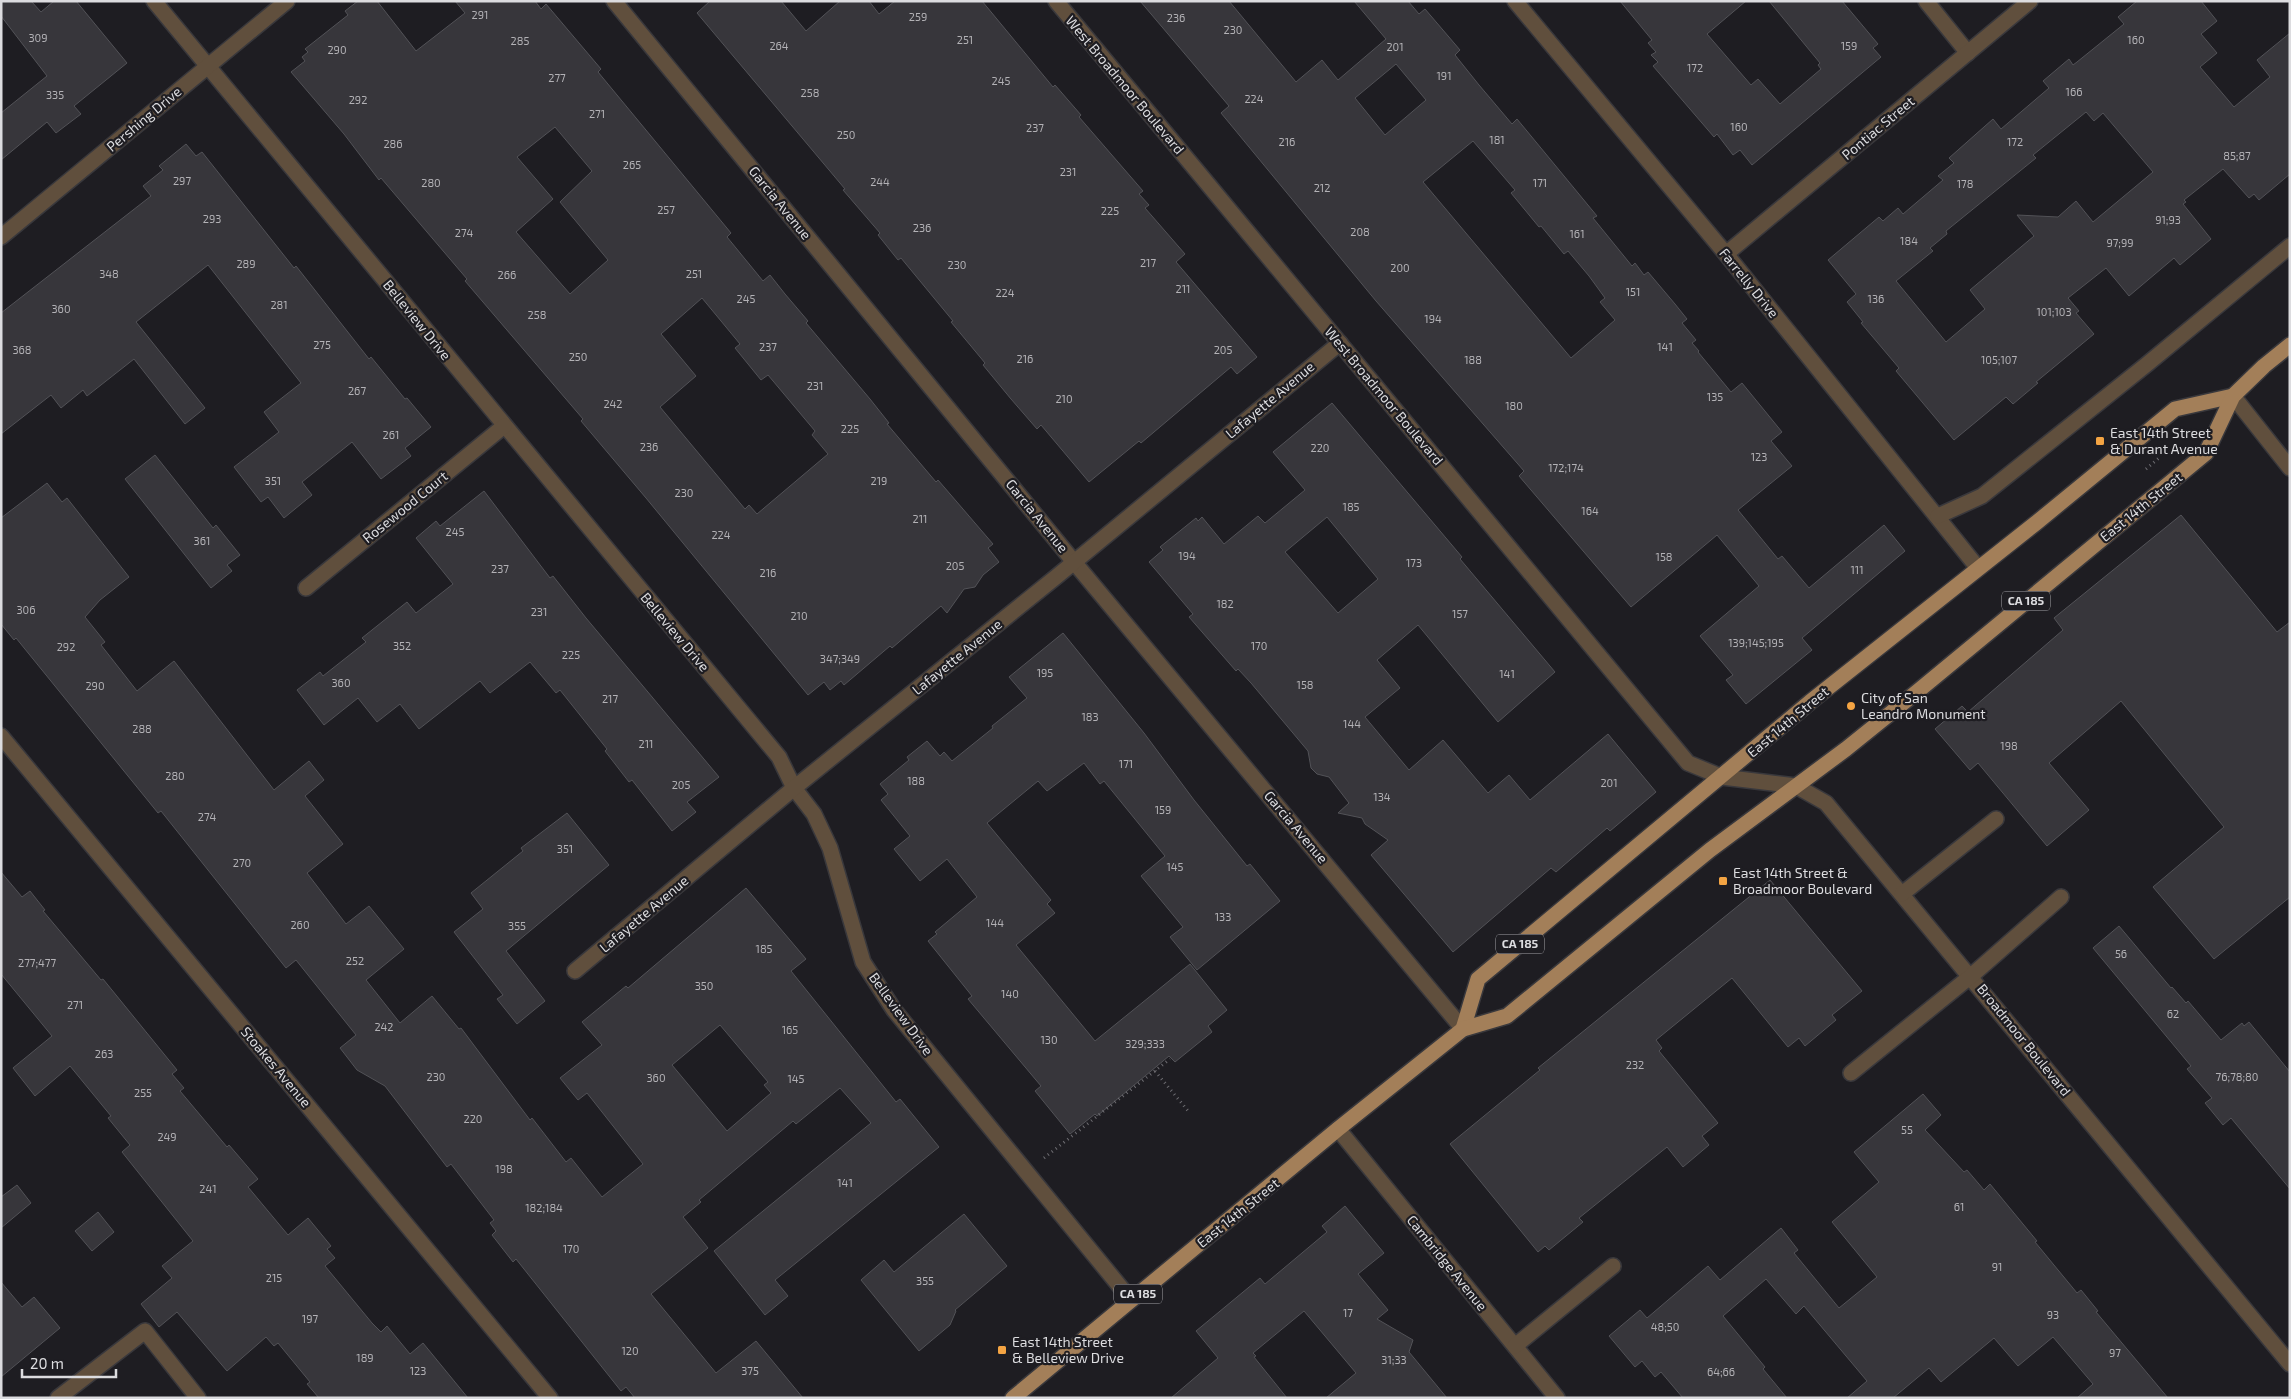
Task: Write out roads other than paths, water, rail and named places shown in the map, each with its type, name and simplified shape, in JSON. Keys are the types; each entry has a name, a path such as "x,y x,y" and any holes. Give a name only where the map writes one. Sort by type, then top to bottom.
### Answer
{"main road":[{"name":"CA 185","path":"2233,396 2264,366 2290,345"},
{"name":"East 14th Street","path":"1463,1028 1478,980 1810,702 2036,523 2175,409 2233,396"},
{"name":"East 14th Street","path":"1013,1398 1463,1028 1508,1016 1710,850 1918,691 2206,453 2233,396"}],"street":[{"name":"Belleview Drive","path":"154,1 779,757 794,788 814,814 830,848 863,962 894,1010 1132,1300"},
{"name":"Pershing Drive","path":"1,237 288,1"},
{"name":"Garcia Avenue","path":"614,1 1074,562 1463,1028"},
{"name":"West Broadmoor Boulevard","path":"1056,1 1688,763 1722,777"},
{"name":"Farrelly Drive","path":"1516,1 1726,254 1978,568"},
{"path":"1926,1 1968,53"},
{"name":"Pontiac Street","path":"1726,254 2030,1"},
{"path":"1938,516 1982,496 2146,365 2290,246"},
{"name":"Lafayette Avenue","path":"576,971 794,788 1074,562 1340,343"},
{"path":"2233,396 2290,468"},
{"name":"Rosewood Court","path":"306,588 504,426"},
{"name":"Stoakes Avenue","path":"1,736 550,1398"},
{"name":"Broadmoor Boulevard","path":"1722,777 1796,786 1826,802 2290,1364"},
{"path":"1902,894 1996,819"},
{"path":"1851,1073 1971,976 2061,897"},
{"name":"Cambridge Avenue","path":"1338,1129 1557,1398"},
{"path":"1515,1346 1613,1266"},
{"path":"58,1398 145,1331 198,1398"}],"place":[{"name":"East 14th Street & Durant Avenue","path":"2100,441"},
{"name":"City of San Leandro Monument","path":"1851,706"},
{"name":"East 14th Street & Broadmoor Boulevard","path":"1723,881"},
{"name":"East 14th Street & Belleview Drive","path":"1002,1350"}]}
